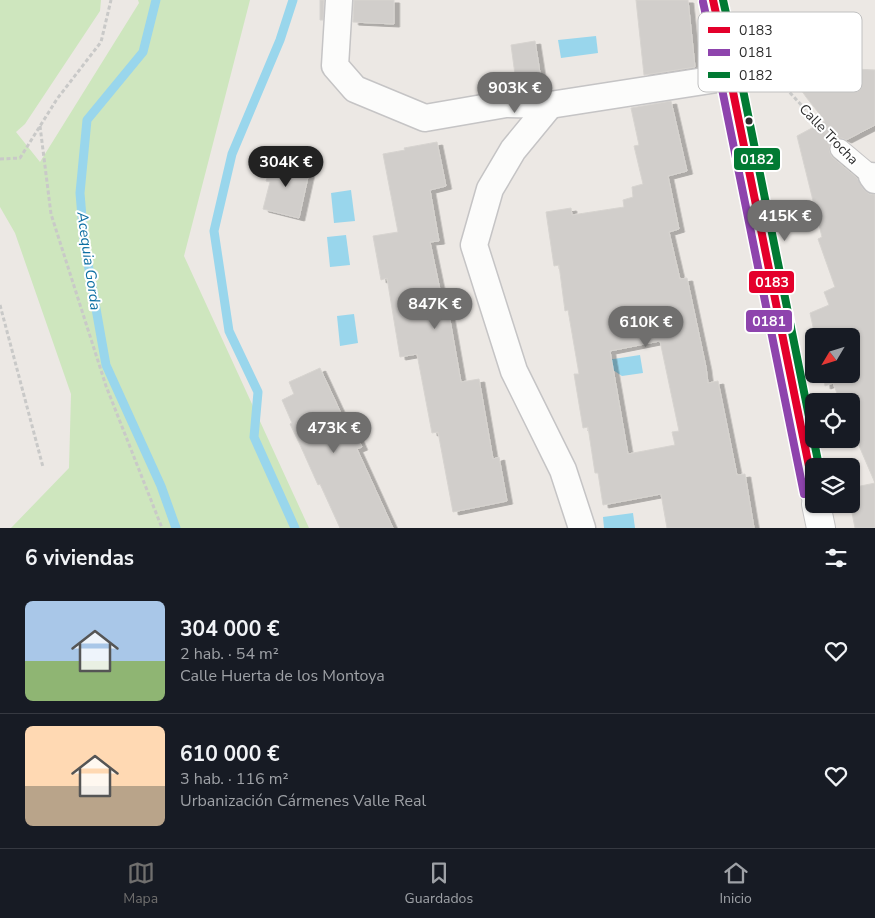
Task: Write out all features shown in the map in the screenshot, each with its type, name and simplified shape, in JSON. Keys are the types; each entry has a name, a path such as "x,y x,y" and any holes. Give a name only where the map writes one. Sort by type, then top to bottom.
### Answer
{"street":[{"path":"339,0 335,66 355,89 425,118 506,104 550,105 698,82"},
{"path":"733,92 807,458"},
{"path":"550,105 512,150 490,189 474,246 514,371 563,470 582,528"},
{"name":"Calle Trocha","path":"840,149 873,178"},
{"path":"818,513 821,528"}],"path":[{"path":"0,159 20,158 58,99 102,42 111,0"},
{"name":"Calle Trocha","path":"789,92 840,149"},
{"path":"40,126 51,214 106,386 162,528"},
{"path":"0,305 44,467"}],"green space":[{"path":"0,0 101,0 100,11 25,124 16,132 40,162 139,3 138,0 250,0 184,256 309,528 11,528 69,468 71,394 15,233 0,207"}],"water":[{"path":"596,36 598,53 561,58 558,40"},
{"path":"351,190 355,221 334,223 331,193"},
{"path":"346,235 350,265 330,267 327,237"},
{"path":"354,314 358,343 340,346 337,316"},
{"path":"640,355 643,373 622,376 613,370 608,370 607,360"},
{"path":"633,513 635,528 604,528 603,517"}],"building":[{"path":"320,0 324,0 323,20 320,20"},
{"path":"354,0 394,0 394,24 353,22"},
{"path":"636,0 688,0 695,67 644,75"},
{"path":"535,41 541,79 516,82 511,45"},
{"path":"862,69 875,70 875,125 846,140 842,138 836,139 831,142 829,148 832,157 857,178 863,189 869,194 875,195 875,483 860,448 860,393 837,393 833,383 860,383 860,328 813,328 810,313 829,305 824,292 835,287 818,239 822,237 797,136 825,121 803,92 862,92"},
{"path":"671,101 687,171 668,176 679,229 669,232 680,279 687,278 708,383 718,381 737,475 745,474 754,528 667,528 661,494 603,505 598,473 595,473 588,427 583,428 574,374 579,374 568,310 565,311 559,265 554,266 546,212 571,208 572,215 624,207 623,200 633,197 632,187 643,184 634,146 639,145 631,108","holes":["660,341 679,431 672,432 675,445 628,454 610,351"]},
{"path":"437,142 446,186 430,190 439,241 430,242 443,304 447,303 461,382 479,379 493,459 499,457 507,501 453,512 438,432 432,433 417,354 400,357 387,278 381,280 373,236 398,232 383,154"},
{"path":"273,158 310,168 299,218 263,209 270,182 266,181"},
{"path":"320,368 347,426 352,424 362,447 357,449 393,528 340,528 290,424 292,423 282,400 294,394 289,382"},
{"path":"875,483 875,528 855,528 852,513 860,513 860,486"}],"waterway":[{"name":"Acequia Gorda","path":"156,0 143,52 87,120 80,193 84,241 106,365 161,486 176,528"},
{"path":"293,0 280,40 232,154 214,231 229,331 258,392 254,437 295,528"}],"transit line":[{"name":"0183","path":"713,0 716,12"},
{"name":"0182","path":"723,0 726,12"},
{"name":"0181","path":"703,2 705,12"},
{"name":"0181","path":"723,92 804,494"},
{"name":"0183","path":"733,92 807,458"},
{"name":"0182","path":"743,92 817,458"}]}
